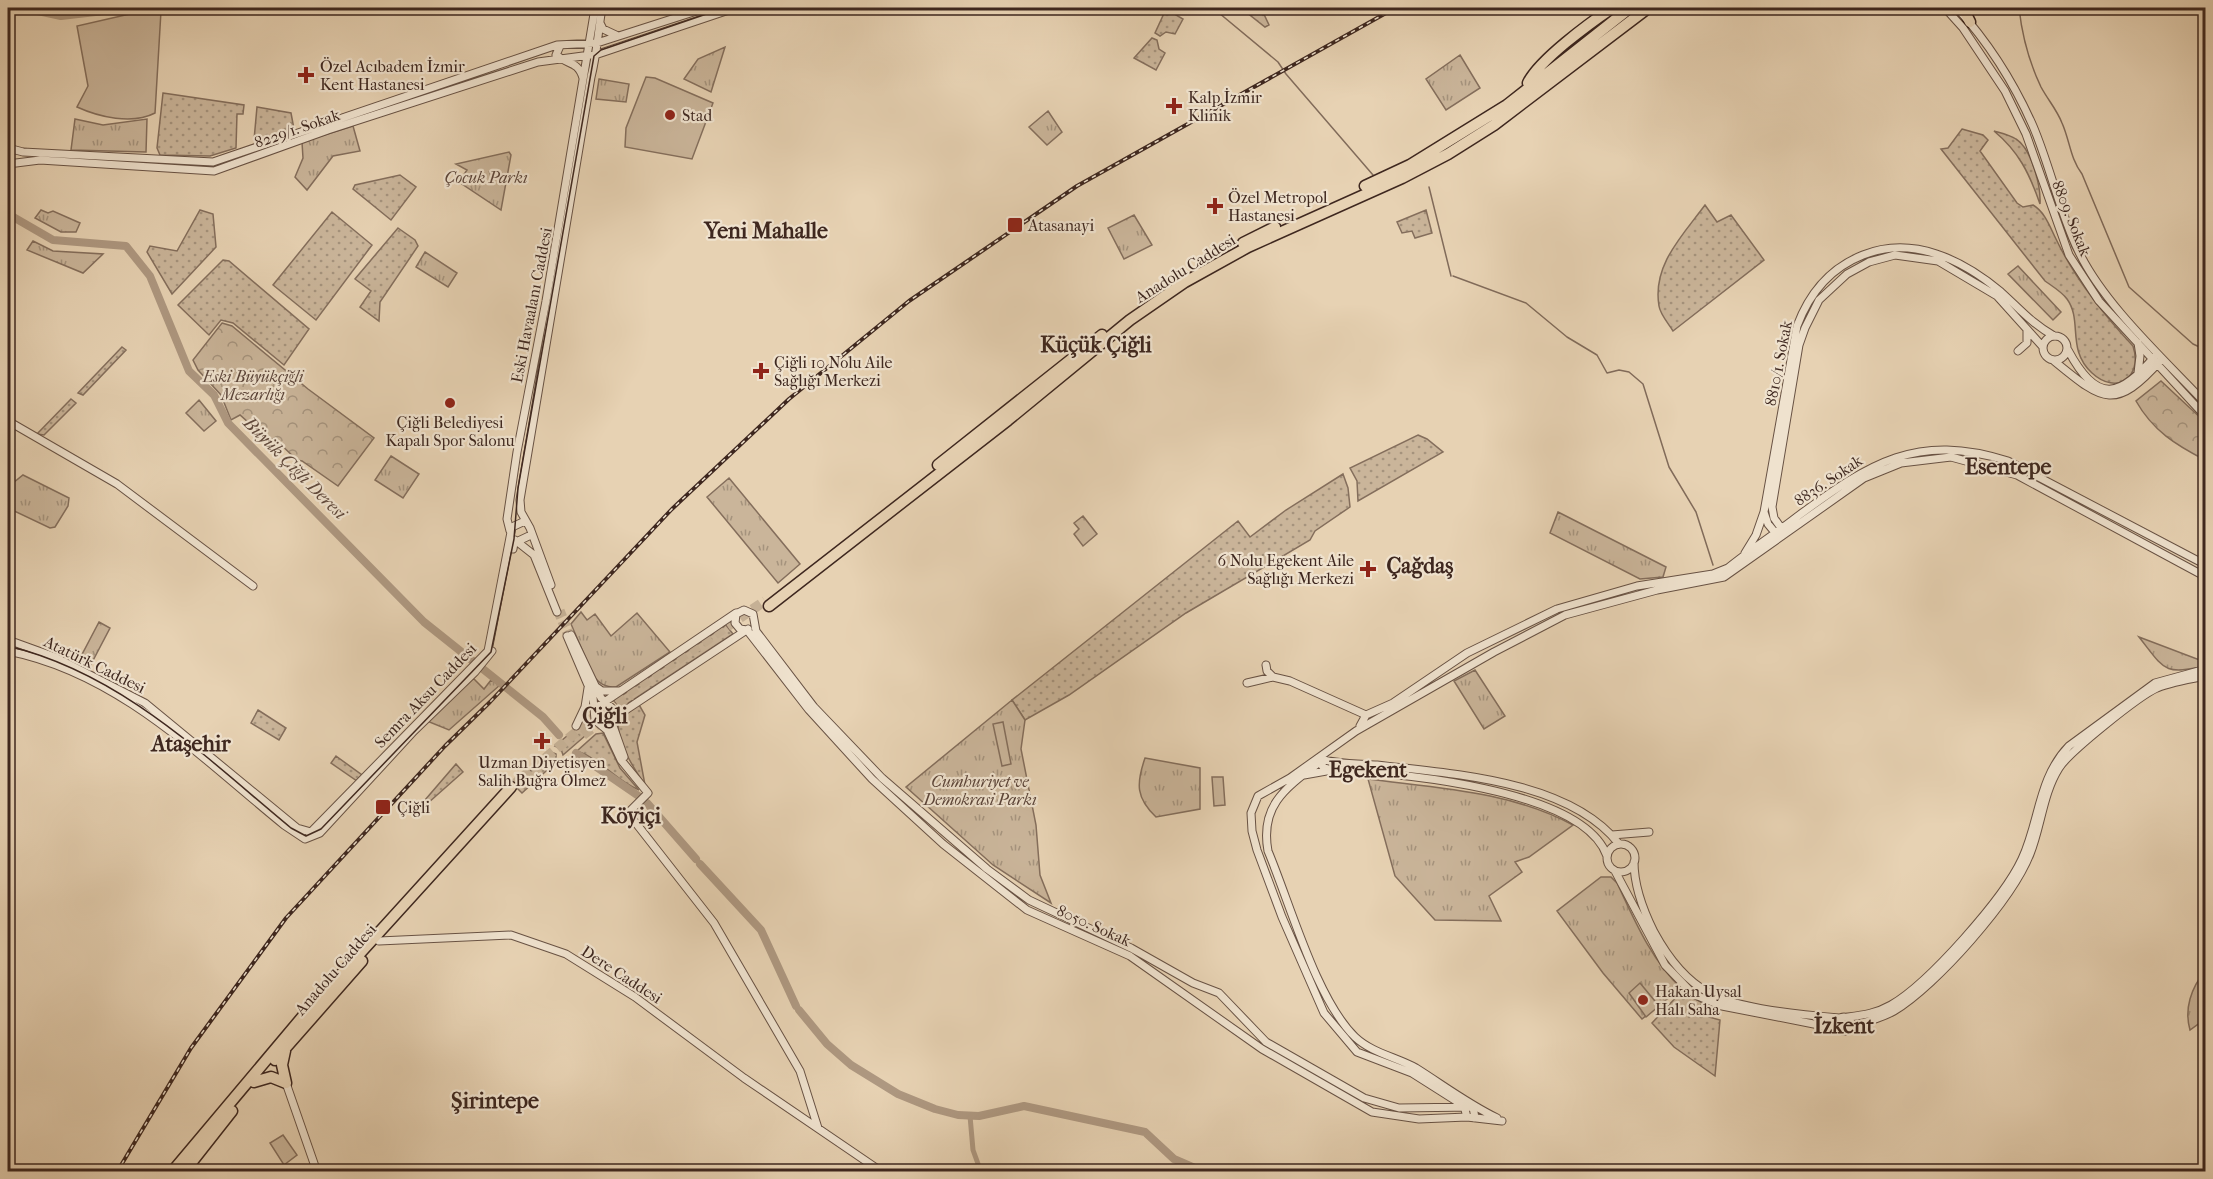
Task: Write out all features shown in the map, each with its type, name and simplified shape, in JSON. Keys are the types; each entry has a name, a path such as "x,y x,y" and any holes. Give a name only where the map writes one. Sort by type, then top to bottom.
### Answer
{"highway":[{"path":"1524,91 1530,79 1545,64 1585,27 1612,8"},
{"name":"Anadolu Caddesi","path":"1630,8 1487,118 1404,169 1255,236 1179,278 1137,307 767,603 1008,420 1130,320 1185,282 1248,247 1402,178 1448,154 1538,93 1648,8"},
{"path":"1963,8 1970,22"},
{"name":"Anadolu Caddesi","path":"172,1172 276,1059 286,1048 514,790 408,898 344,970 276,1059 254,1082 184,1172"},
{"path":"276,1059 286,1083"},
{"path":"254,1082 271,1077 286,1083"}],"street":[{"path":"595,8 593,43 706,8"},
{"name":"Eski Havaalanı Caddesi","path":"510,533 507,519 517,452 534,372 587,55 600,23 602,8"},
{"name":"8229/1. Sokak","path":"8,164 40,160 214,171 328,130 538,62 598,54 735,8"},
{"name":"8809. Sokak","path":"1945,8 1963,28 2005,91 2026,134 2069,255 2099,301 2137,342 2158,358 2167,374 2205,417"},
{"name":"8809. Sokak","path":"1957,8 1970,22 2008,77 2033,127 2079,252 2109,297 2158,358 2205,404"},
{"path":"600,23 603,29 618,36"},
{"name":"Eski Havaalanı Caddesi","path":"517,542 531,551 559,611 525,521 520,500 589,89 598,54 593,43"},
{"name":"8229/1. Sokak","path":"8,148 23,152 213,162 562,44 593,43"},
{"path":"562,44 556,51 560,58 580,68 584,81"},
{"name":"8810/1. Sokak","path":"1740,558 1756,535 1764,512 1797,326 1805,304 1821,284 1851,260 1887,248 1907,247 1941,254 1982,278 2002,293 2029,321 2054,336"},
{"name":"8810/1. Sokak","path":"1781,533 1772,507 1799,345 1819,300 1846,274 1869,262 1895,255 1938,261 1997,296 2043,347"},
{"path":"2018,351 2027,343 2026,328"},
{"path":"2054,336 2065,340 2068,350 2082,373 2101,388 2123,387 2158,358 2147,374 2130,391 2104,395 2090,389 2045,356 2043,347 2046,340 2054,336"},
{"path":"2137,342 2140,356 2138,373"},
{"path":"2053,360 2062,358 2068,350"},
{"path":"2147,374 2167,374"},
{"path":"8,421 117,484 247,579 253,586"},
{"name":"8836. Sokak","path":"1366,715 1393,703 1467,653 1557,609 1637,586 1706,576 1728,568 1781,533 1853,477 1875,465 1935,448 1958,449 2008,461 2205,565"},
{"path":"1467,1117 1464,1106 1412,1073 1357,1052 1324,1013 1282,917 1251,831 1251,813 1258,796 1319,759 1356,731 1494,652 1565,615 1657,590 1724,577 1781,533 1880,470 1926,458 1951,457 2017,475 2205,577"},
{"path":"1764,512 1768,524 1781,533"},
{"path":"525,521 514,525 510,533 517,542 531,535"},
{"name":"Semra Aksu Caddesi","path":"485,658 492,642 510,533"},
{"name":"Semra Aksu Caddesi","path":"306,836 317,829 415,722 485,658 497,638 506,580 514,543 517,542"},
{"path":"738,612 735,617 736,626 747,630"},
{"path":"594,710 738,612 750,612 754,623 747,630 603,725"},
{"name":"8050. Sokak","path":"747,630 809,710 872,779 943,844 1027,910 1130,956 1262,1048 1372,1112 1419,1119 1467,1117 1502,1121 1473,1107 1399,1108 1364,1098 1266,1042 1219,993 1193,983 1131,948 1029,900 987,869 882,778 814,707 768,647 754,623"},
{"path":"569,636 591,685 595,701 595,720 603,725 631,773 647,794 640,804 628,813 714,923 800,1071 818,1128"},
{"name":"Atatürk Caddesi","path":"8,640 55,657 145,703 306,836"},
{"name":"Atatürk Caddesi","path":"8,651 47,659 87,678 142,709 284,825 306,836"},
{"path":"1266,665 1267,671 1273,677"},
{"path":"1476,1118 1473,1107 1414,1067 1367,1046 1354,1036 1337,1014 1323,988 1268,851 1265,833 1268,818 1278,798 1319,759 1514,785 1555,800 1591,818 1612,835 1619,844 1631,849 1635,882 1647,918 1668,962 1697,985 1722,998 1839,1018 1875,1013 1899,1000 1927,977 1979,924 2023,858 2045,780 2059,756 2145,688 2205,669"},
{"path":"1319,759 1324,768 1332,770 1478,788 1537,803 1577,821 1595,836 1607,856 1609,865 1615,871 1668,962 1693,994 1705,1001 1847,1031 1851,1026 1875,1020 1894,1011 1931,982 2014,883 2026,863 2054,777 2071,753 2157,688 2205,676"},
{"path":"1247,683 1273,677 1290,681 1366,715 1356,731"},
{"path":"591,685 602,691 613,693 622,690"},
{"path":"591,685 604,703 613,710 618,742 631,773"},
{"path":"576,726 585,707 591,685"},
{"path":"1336,760 1333,755 1337,745"},
{"path":"1302,775 1332,770"},
{"path":"1612,835 1649,832"},
{"path":"1607,856 1611,848 1619,844"},
{"path":"1615,871 1624,872 1634,862"},
{"name":"Dere Caddesi","path":"379,941 511,935 566,954 641,1001 744,1078 882,1172"},
{"path":"1848,1017 1851,1026"},
{"path":"1839,1018 1837,1025 1839,1029"},
{"path":"286,1083 317,1172"}],"green space":[{"path":"142,8 161,11 155,113 146,117 126,119 95,114 77,107 88,86 77,26 134,13"},
{"path":"1241,8 1261,8 1269,25 1265,27"},
{"path":"1166,9 1183,19 1175,34 1166,32 1160,36 1155,33"},
{"path":"1152,38 1157,40 1159,49 1165,53 1156,70 1134,58"},
{"path":"725,47 711,92 684,79 698,59"},
{"path":"1460,55 1480,88 1446,110 1426,79"},
{"name":"Stad","path":"646,77 655,78 713,103 692,159 625,147 626,128"},
{"path":"599,79 629,84 626,102 596,99"},
{"path":"163,93 244,105 243,114 237,114 236,148 210,156 160,155 157,148"},
{"path":"257,107 291,113 294,129 254,140"},
{"path":"1048,111 1062,132 1047,145 1029,127"},
{"path":"75,119 103,125 147,119 146,152 71,150"},
{"path":"353,126 360,151 333,156 307,190 295,177 303,158 302,142"},
{"path":"1962,129 1983,135 1988,140 1980,151 2017,203 2023,207 2033,205 2041,212 2081,282 2100,309 2133,346 2134,367 2126,380 2110,383 2101,380 2084,364 2077,345 2072,308 2067,299 2045,281 1941,149 1948,148"},
{"path":"1994,131 2016,139 2027,151 2037,179 2040,204 2022,163 2010,146"},
{"name":"Çocuk Parkı","path":"509,152 511,155 501,210 459,182 467,170 456,164"},
{"path":"400,175 416,187 391,220 353,189 355,185"},
{"path":"1705,205 1717,222 1731,215 1764,260 1673,331 1660,309 1658,291 1660,277 1671,251"},
{"path":"2056,206 2058,206 2070,241 2065,229"},
{"path":"41,210 48,213 53,211 80,223 76,232 61,232 35,218"},
{"path":"200,210 213,214 216,247 172,294 147,252 150,246 177,251"},
{"path":"1426,210 1432,233 1415,238 1412,231 1402,233 1397,222"},
{"path":"332,212 372,245 316,320 273,285"},
{"path":"1134,215 1152,245 1124,259 1108,228"},
{"path":"398,228 415,240 418,246 380,302 379,321 360,307 371,291 355,279"},
{"path":"33,241 53,251 103,254 83,273 27,250"},
{"path":"425,252 457,273 448,287 416,267"},
{"path":"2075,253 2086,270 2153,354 2107,303"},
{"path":"223,260 229,261 309,329 284,365 233,323 221,320 209,335 178,305"},
{"path":"2018,266 2061,312 2053,320 2008,274"},
{"name":"Eski Büyükçiğli Mezarlığı","path":"222,323 232,326 308,389 374,438 338,486 302,461 297,460 275,439 267,439 240,415 231,420 221,395 198,370 193,360"},
{"path":"122,347 126,350 83,395 78,393"},
{"path":"2161,381 2205,422 2205,460 2166,436 2150,421 2136,401"},
{"path":"71,399 76,403 44,435 37,434"},
{"path":"199,400 216,421 204,431 186,413"},
{"path":"1418,435 1443,452 1358,501 1357,481 1350,468"},
{"path":"391,456 419,474 403,498 375,480"},
{"path":"1343,474 1348,488 1350,507 1315,531 1310,540 1186,613 1069,695 1025,720 1012,700 1238,521 1250,537 1286,510"},
{"path":"23,475 69,498 68,506 55,527 50,528 8,508 8,487"},
{"path":"729,478 800,564 778,583 707,497"},
{"path":"1558,512 1666,567 1663,577 1640,579 1550,533"},
{"path":"1083,516 1097,534 1083,546 1074,534 1079,529 1074,523"},
{"path":"581,612 587,620 595,614 611,636 637,613 670,652 616,687 603,684 593,675 571,624"},
{"path":"99,622 110,628 88,670 77,664"},
{"path":"726,625 733,634 621,708 614,701"},
{"path":"2139,637 2205,662 2205,666 2181,670 2166,667 2154,657"},
{"path":"1475,670 1505,716 1484,729 1454,681"},
{"path":"473,678 484,689 491,680 500,685 449,730 427,721"},
{"name":"Cumhuriyet ve Demokrasi Parkı","path":"1012,700 1025,720 1021,749 1036,825 1040,875 1051,903 993,865 906,787"},
{"path":"638,703 645,715 637,742 645,785 626,752 618,725 619,716"},
{"path":"258,710 286,728 279,740 251,723"},
{"path":"586,720 593,729 563,755 561,749 555,746"},
{"path":"1003,722 1011,764 1002,766 993,724"},
{"path":"603,733 620,768 639,790 594,759 577,751 596,734"},
{"path":"551,752 556,754 556,762 522,793 514,785"},
{"path":"336,756 362,775 357,781 331,763"},
{"path":"1145,758 1200,768 1200,809 1156,817 1141,797 1139,783"},
{"path":"456,764 463,772 428,803 425,800"},
{"path":"1212,777 1223,777 1225,805 1214,806"},
{"path":"1368,779 1499,798 1549,814 1573,825 1529,857 1515,862 1522,872 1489,896 1501,921 1435,920 1395,876"},
{"path":"1601,877 1611,877 1617,883 1652,952 1681,988 1642,1019 1603,973 1557,911"},
{"path":"2205,971 2205,1019 2190,1030 2188,1007 2190,999"},
{"name":"Hakan Uysal Halı Saha","path":"1640,983 1659,1006 1646,1017 1629,993"},
{"path":"1682,991 1711,1008 1709,1017 1720,1020 1715,1076 1674,1047 1652,1023"},
{"path":"283,1135 297,1155 284,1165 270,1143"}],"waterway":[{"name":"Büyük Çiğli Deresi","path":"24,8 61,16 130,8"},
{"path":"1213,8 1278,62 1373,175"},
{"path":"2019,8 2024,38 2033,68 2041,87 2060,118 2075,162 2129,287 2193,344 2206,350"},
{"path":"1429,187 1451,276"},
{"name":"Büyük Çiğli Deresi","path":"8,214 53,240 126,246 150,276 189,371 214,395 228,423 424,622 543,717 559,735"},
{"path":"1453,276 1526,303 1567,337 1597,355 1607,373 1619,370 1629,372 1643,384 1669,467 1696,512 1713,565"},
{"name":"Büyük Çiğli Deresi","path":"576,753 640,797"},
{"name":"Büyük Çiğli Deresi","path":"647,803 696,859"},
{"name":"Büyük Çiğli Deresi","path":"700,864 761,930 796,1006"},
{"name":"Büyük Çiğli Deresi","path":"799,1010 827,1044 851,1065 898,1094 935,1109 958,1115 979,1116 1024,1106 1145,1132 1174,1159 1204,1172"},
{"path":"970,1116 973,1150 981,1172"},
{"name":"Büyük Çiğli Deresi","path":"1294,1168 1303,1166 1324,1172"}],"tunnel":[{"path":"511,787 600,712 765,601"},
{"path":"561,610 571,635"},
{"path":"557,612 567,636"},
{"path":"583,735 633,698"}],"tram line":[{"path":"8,646 49,659 88,676 124,696 193,746 291,828 306,836 321,829 491,652 514,539 518,488 594,56 601,50 724,8"}],"railway":[{"path":"117,1172 191,1048 286,918 445,746 490,702 672,509 789,399 909,301 1077,186 1395,8"}],"place":[{"name":"Özel Acıbadem İzmir Kent Hastanesi","path":"306,75"},
{"name":"Kalp İzmir Klinik","path":"1174,106"},
{"name":"Stad","path":"670,115"},
{"name":"Özel Metropol Hastanesi","path":"1215,206"},
{"name":"Atasanayi","path":"1015,225"},
{"name":"Çiğli 10 Nolu Aile Sağlığı Merkezi","path":"761,371"},
{"name":"Çiğli Belediyesi Kapalı Spor Salonu","path":"450,403"},
{"name":"6 Nolu Egekent Aile Sağlığı Merkezi","path":"1368,569"},
{"name":"Uzman Diyetisyen Salih Buğra Ölmez","path":"542,741"},
{"name":"Çiğli","path":"383,807"},
{"name":"Hakan Uysal Halı Saha","path":"1643,1000"}],"district":[{"name":"Yeni Mahalle","path":"766,230"},
{"name":"Küçük Çiğli","path":"1096,344"},
{"name":"Esentepe","path":"2008,466"},
{"name":"Çağdaş","path":"1420,565"},
{"name":"Çiğli","path":"605,715"},
{"name":"Ataşehir","path":"191,743"},
{"name":"Egekent","path":"1368,769"},
{"name":"Köyiçi","path":"631,815"},
{"name":"İzkent","path":"1844,1025"},
{"name":"Şirintepe","path":"495,1100"}]}
